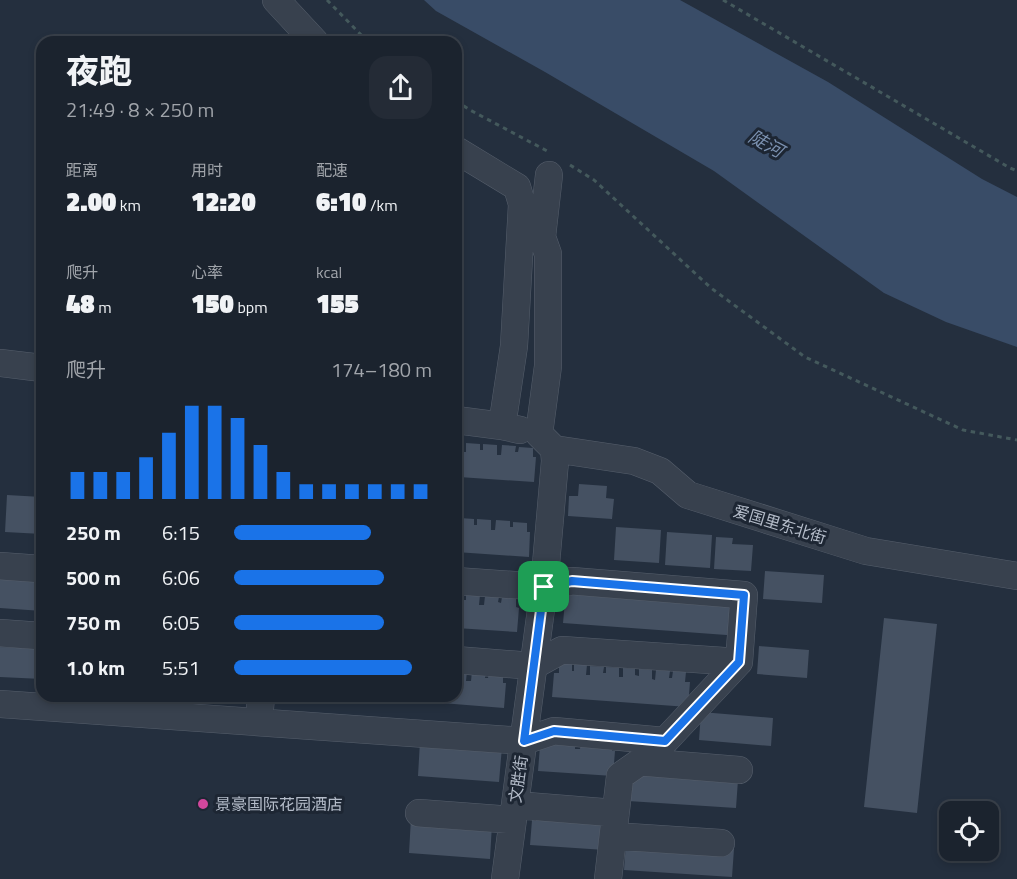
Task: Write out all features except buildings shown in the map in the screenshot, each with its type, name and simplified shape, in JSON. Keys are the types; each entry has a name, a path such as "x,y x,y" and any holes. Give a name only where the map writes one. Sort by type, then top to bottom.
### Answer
{"street":[{"path":"276,0 309,36"},
{"path":"462,154 517,187 522,204 514,346 502,426"},
{"name":"文胜街","path":"505,879 544,587 555,461 546,441 548,254 542,237 557,164"},
{"path":"0,363 36,367"},
{"name":"爱国里东北街","path":"462,421 502,426 546,441 634,460 660,471 688,495 866,551 1017,576"},
{"path":"0,566 36,569"},
{"path":"462,581 544,587 572,581 744,595 739,662 665,741 620,776 608,879"},
{"path":"0,633 36,636"},
{"path":"462,660 533,666 562,650 739,662"},
{"path":"0,704 99,704 260,709 524,741 554,731 665,741"},
{"path":"640,762 738,770"},
{"path":"419,813 514,812 614,825 721,843"}],"path":[{"path":"327,0 362,36"},
{"path":"723,0 1017,171"},
{"path":"462,105 557,164 594,180 711,288 805,357 963,430 1017,440"}],"water":[{"name":"陡河","path":"424,0 680,0 828,82 982,179 1017,197 1017,347 946,322 884,293 714,171 436,11"}],"place":[{"name":"景豪国际花园酒店","path":"203,804"}],"route":[{"path":"572,581 744,595 739,662 665,741 554,731 524,741 544,587 572,581"}]}
